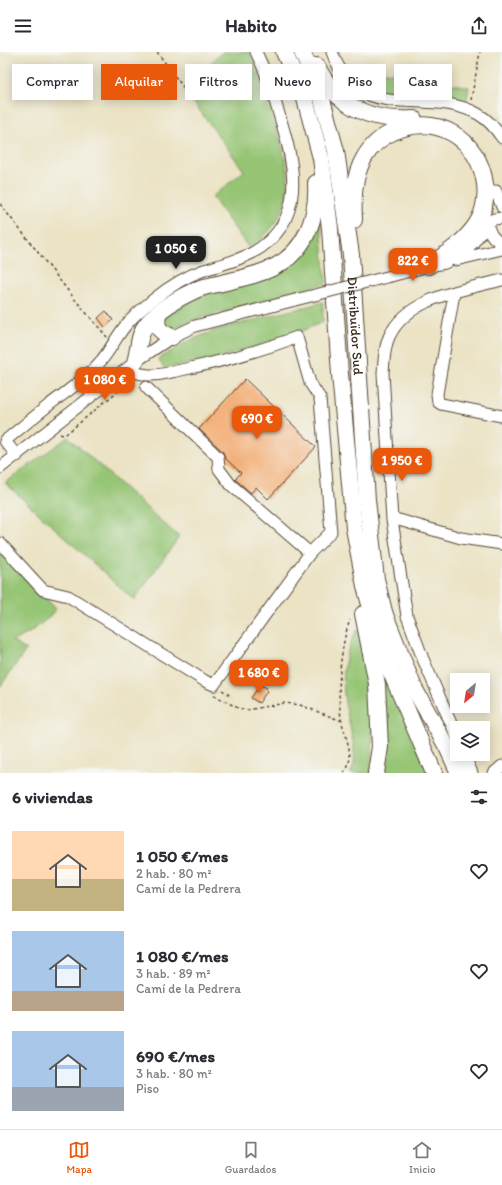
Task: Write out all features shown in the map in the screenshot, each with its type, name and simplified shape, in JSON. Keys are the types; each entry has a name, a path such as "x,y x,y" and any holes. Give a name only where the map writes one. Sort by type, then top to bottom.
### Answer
{"highway":[{"path":"131,366 146,325 158,313 199,289 269,270 283,262 296,251 306,236 313,220 317,196 314,161 284,52"},
{"name":"Distribuïdor Sud","path":"284,52 305,99 321,158 330,228 340,374"},
{"name":"Distribuïdor Sud","path":"302,52 320,92 336,151 351,255 367,500 376,579 381,605"},
{"path":"311,52 323,77 335,92 348,104 363,112 381,118 398,120 422,118 439,121 465,132 476,142 490,165 494,179 496,190 492,209 495,220"},
{"path":"351,255 356,240 354,207 356,182 358,172 364,158 374,145 387,135 400,128 423,124 444,129 454,134 471,148 479,163 484,178 486,194 483,211 474,229 438,262"},
{"path":"158,313 157,323 160,330 172,337"},
{"path":"340,374 347,530 376,684 380,747 376,773"},
{"path":"340,374 354,528 365,586 390,670 434,773"},
{"path":"381,605 398,661 444,773"},
{"path":"381,605 414,688 447,747 459,773"}],"street":[{"path":"17,456 5,441 85,377 100,362 126,325 139,311 179,281 250,254 267,244 279,231 287,217 292,203 294,184 292,164 271,88 256,52"},
{"path":"332,52 344,74 354,86 373,97 401,101 426,101 469,110 479,114 496,129 502,138"},
{"path":"471,148 484,161 489,177 491,195 488,214 495,220"},
{"path":"496,190 502,207"},
{"path":"495,220 490,233 502,244"},
{"path":"438,262 467,244 481,228 495,220"},
{"path":"0,468 131,366 172,337 195,326 391,276 438,262 502,249"},
{"path":"450,721 423,659 407,616 392,518 383,373 384,355 388,338 394,327 404,316 415,308 429,300 502,280"},
{"path":"454,293 437,394 438,402 441,404 502,416"},
{"path":"0,543 44,590 68,596 214,685 310,553 331,532 320,398 310,383 297,337 222,361 166,373 149,375 138,373 131,366"},
{"path":"146,387 218,457 219,469 231,485 310,553"},
{"path":"392,518 462,538 502,544"},
{"path":"467,761 472,773"},
{"path":"494,773 502,766"}],"path":[{"path":"157,52 183,87"},
{"path":"469,110 480,52"},
{"path":"0,204 112,344"},
{"path":"57,432 63,436 66,434 131,380"},
{"path":"344,773 350,764 350,756 342,721 340,670 345,632 350,620"}],"green space":[{"path":"222,52 249,52 260,79 260,100 267,100 287,166 287,190 282,210 272,228 257,242 248,247 212,197 244,171 192,100 252,100 252,64 210,64"},
{"path":"386,72 394,73 394,97 386,97"},
{"path":"452,84 469,87 466,104 445,100 452,100"},
{"path":"320,213 326,283 211,315 182,324 170,330 164,323 165,317 198,296 272,273"},
{"path":"323,302 323,322 297,333 215,359 164,368 158,359 188,341 216,330"},
{"path":"68,437 179,537 134,600 5,483"},
{"path":"0,549 56,609 36,628 12,641 26,650 0,687"},
{"path":"357,630 369,666 374,710 371,773 350,773 353,766 354,747 345,703 344,670 347,653"},
{"path":"381,656 428,773 381,773"}],"building":[{"path":"106,311 113,320 105,327 98,318"},
{"path":"245,379 316,447 268,499 256,487 251,493 235,479 241,473 225,458 223,452 199,429"},
{"path":"260,685 267,688 267,691 259,703 251,698"}]}
